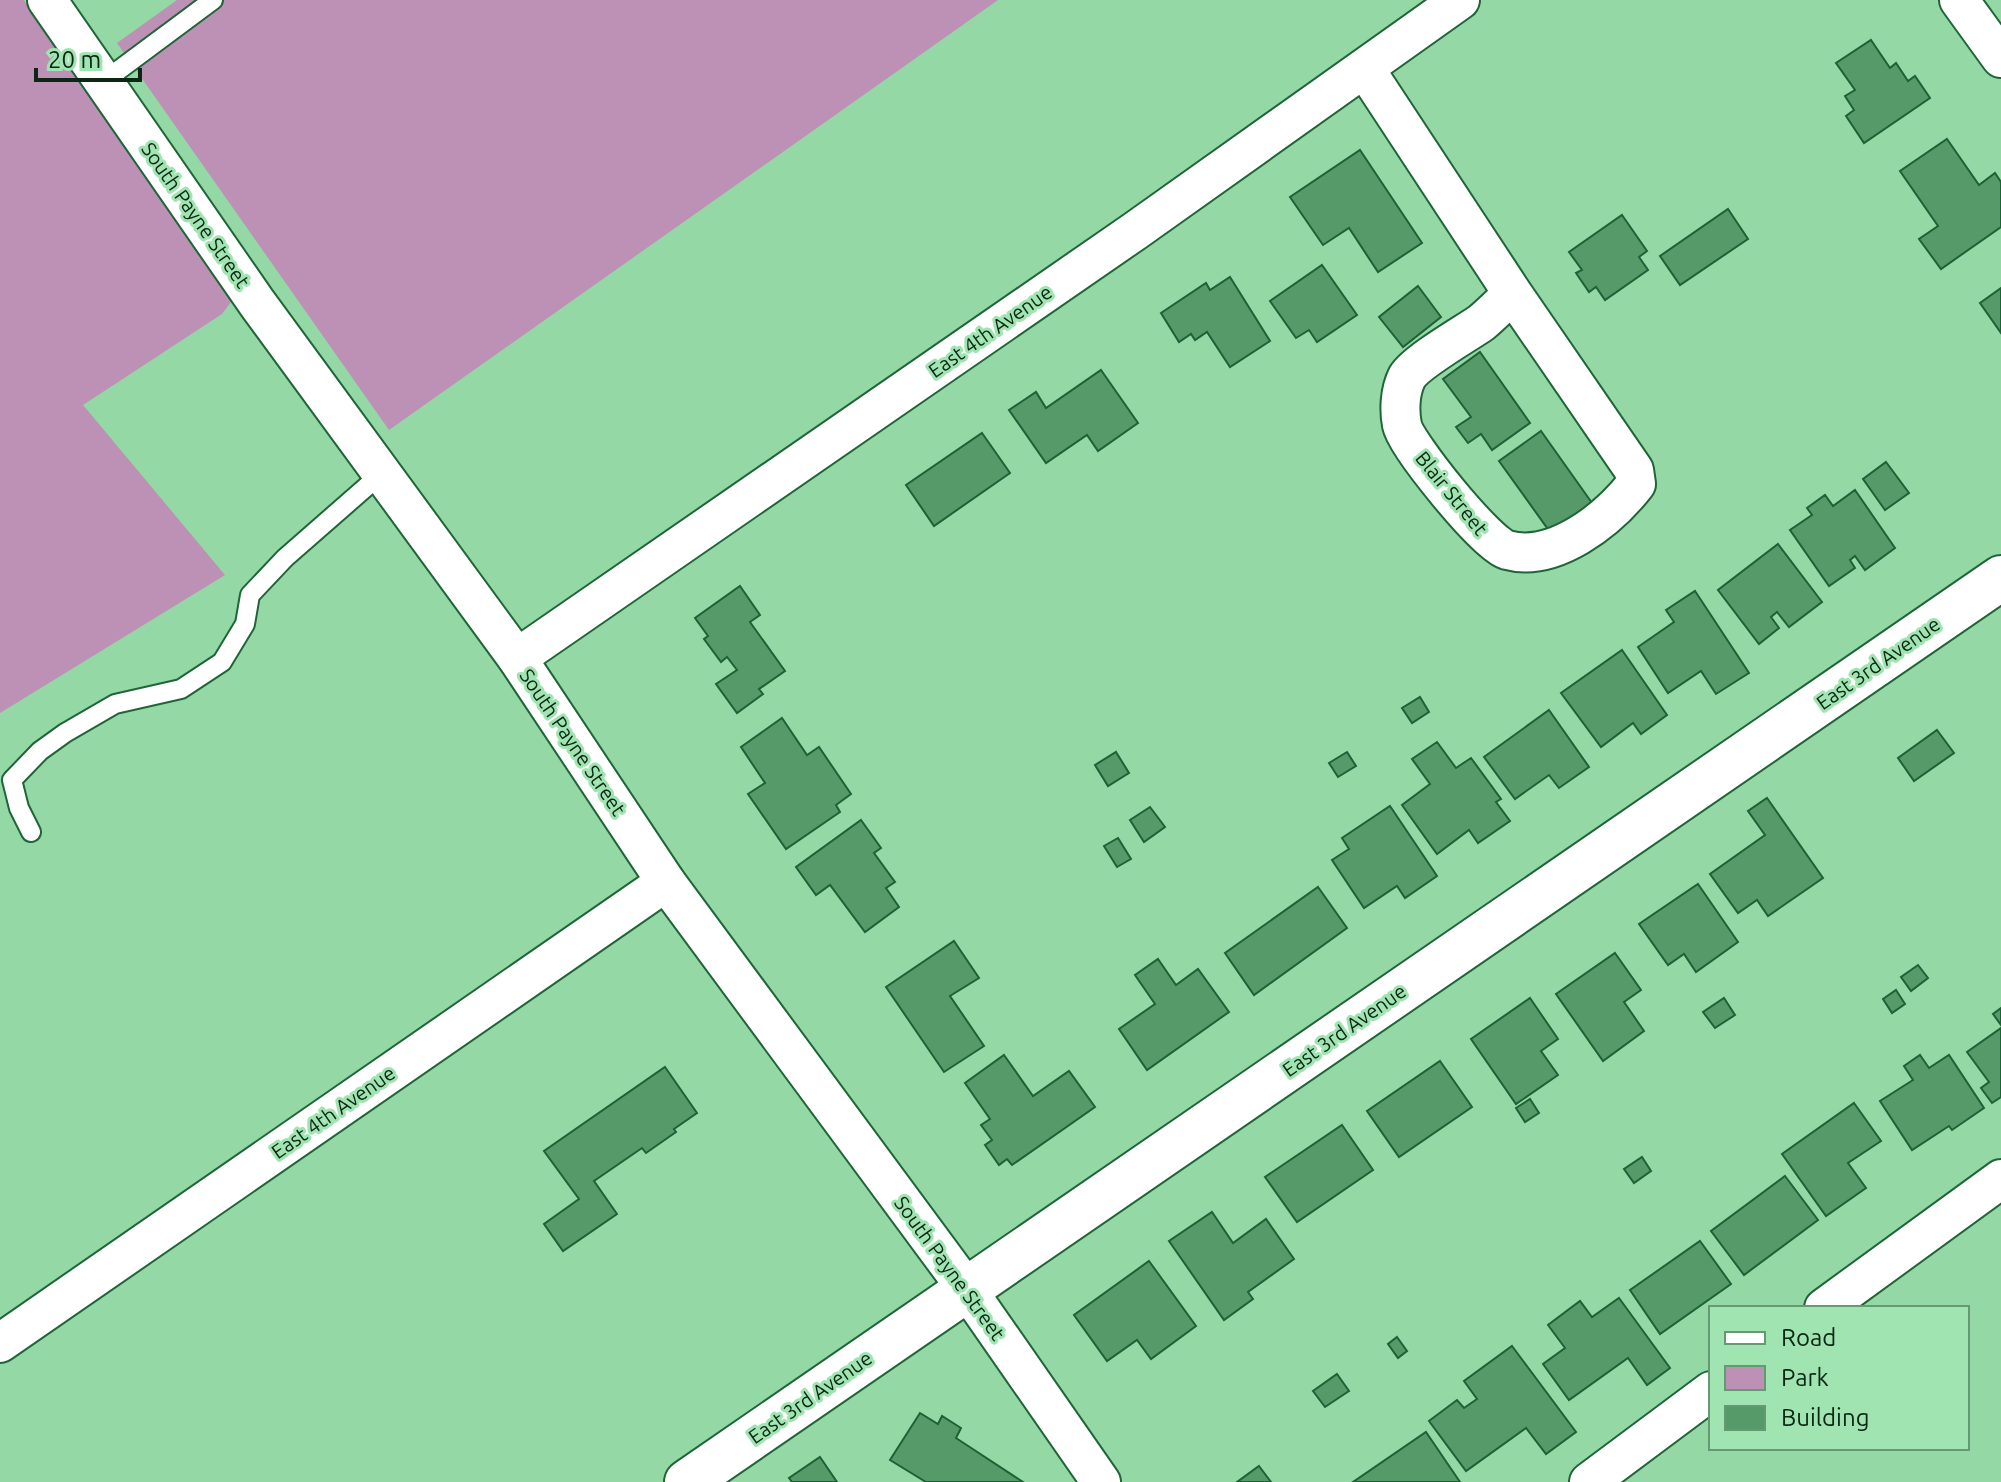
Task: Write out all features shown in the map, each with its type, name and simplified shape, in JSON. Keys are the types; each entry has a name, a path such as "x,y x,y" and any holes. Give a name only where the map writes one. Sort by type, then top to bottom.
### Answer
{"street":[{"name":"South Payne Street","path":"47,0 248,290 517,658 666,882 966,1288 1101,1482"},
{"name":"East 4th Avenue","path":"517,658 1460,0"},
{"path":"1959,0 2001,58"},
{"name":"Blair Street","path":"1365,69 1513,294 1634,470 1636,484 1607,515 1567,541 1530,554 1502,550 1480,532 1402,428 1400,400 1408,375 1485,320 1513,294"},
{"name":"East 3rd Avenue","path":"687,1482 2001,578"},
{"name":"East 4th Avenue","path":"0,1343 666,882"},
{"path":"1827,1306 2001,1179"},
{"path":"1589,1482 1709,1392"}],"lane":[{"path":"104,81 213,0"},
{"path":"31,832 19,808 12,780 40,751 115,704 181,689 222,662 245,624 250,595 285,558 381,474"}],"green space":[{"path":"0,0 24,0 234,298 222,314 83,405 225,575 0,713"},
{"path":"177,0 998,0 389,430 117,43"}],"building":[{"path":"1871,40 1890,68 1896,63 1908,81 1915,76 1930,98 1864,143 1846,116 1854,110 1845,96 1855,90 1836,63"},
{"path":"1947,139 1979,185 1995,173 2001,182 2001,227 1941,269 1919,239 1938,226 1900,171"},
{"path":"1360,150 1422,243 1378,272 1349,228 1323,245 1290,197"},
{"path":"1728,209 1748,239 1680,285 1660,256"},
{"path":"1622,215 1647,251 1639,257 1648,270 1605,300 1596,287 1589,292 1576,273 1582,270 1569,252"},
{"path":"1322,265 1357,315 1317,342 1309,330 1296,338 1270,301"},
{"path":"1230,277 1270,341 1230,367 1207,332 1195,340 1191,334 1179,342 1161,313 1206,283 1210,290"},
{"path":"1418,286 1441,317 1403,347 1379,317"},
{"path":"2001,288 2001,333 1980,303"},
{"path":"1480,352 1530,423 1492,450 1481,434 1468,443 1456,427 1471,417 1443,379"},
{"path":"1101,370 1138,423 1098,451 1087,435 1046,463 1009,410 1036,392 1046,408"},
{"path":"1541,431 1592,503 1550,532 1499,461"},
{"path":"982,433 1010,473 934,526 906,485"},
{"path":"1886,462 1909,493 1885,510 1863,479"},
{"path":"1855,490 1895,548 1865,570 1855,556 1850,560 1855,568 1829,586 1790,530 1812,515 1807,508 1825,495 1833,506"},
{"path":"1778,544 1822,602 1789,627 1777,612 1771,617 1779,628 1759,644 1718,590"},
{"path":"740,586 760,615 750,622 785,671 759,689 763,694 737,713 716,684 737,670 727,657 721,662 704,639 708,636 695,618"},
{"path":"1695,591 1749,673 1716,694 1701,671 1668,693 1638,647 1674,622 1666,610"},
{"path":"1622,650 1667,715 1641,734 1633,723 1601,747 1561,693"},
{"path":"1420,697 1429,712 1412,723 1402,708"},
{"path":"1549,710 1589,767 1559,788 1549,775 1515,799 1484,757"},
{"path":"782,718 807,755 819,747 851,794 836,805 840,812 786,849 748,794 765,783 741,747"},
{"path":"1937,730 1954,753 1914,781 1898,758"},
{"path":"1437,742 1456,768 1471,758 1501,799 1496,802 1510,821 1478,843 1469,830 1437,854 1402,805 1430,784 1412,759"},
{"path":"1116,752 1129,773 1108,786 1095,765"},
{"path":"1347,752 1356,766 1338,777 1329,763"},
{"path":"1767,798 1823,878 1768,916 1757,900 1738,913 1710,874 1765,835 1748,811"},
{"path":"1390,806 1437,876 1405,898 1397,886 1364,908 1332,860 1349,849 1342,838"},
{"path":"1150,807 1165,827 1144,842 1130,820"},
{"path":"861,820 881,848 874,853 895,882 886,888 899,907 865,932 830,885 816,895 796,867"},
{"path":"1118,838 1131,859 1117,867 1104,846"},
{"path":"1698,884 1738,942 1696,972 1684,954 1668,965 1639,924"},
{"path":"1318,887 1347,928 1254,995 1225,953"},
{"path":"954,941 979,978 950,996 984,1046 944,1072 886,987"},
{"path":"1615,953 1641,990 1624,1002 1644,1031 1603,1061 1556,994"},
{"path":"1158,959 1176,985 1198,969 1229,1012 1147,1070 1119,1029 1155,1004 1135,975"},
{"path":"1918,965 1928,978 1911,991 1901,977"},
{"path":"1896,990 1905,1004 1892,1013 1883,999"},
{"path":"1530,998 1558,1039 1541,1051 1558,1075 1516,1104 1471,1039"},
{"path":"1724,998 1735,1015 1715,1028 1703,1012"},
{"path":"2001,1008 2001,1025 1993,1014"},
{"path":"2001,1028 2001,1097 1992,1103 1981,1088 1989,1082 1967,1052"},
{"path":"1004,1055 1033,1096 1069,1071 1095,1107 1012,1165 1007,1159 999,1165 985,1145 992,1140 981,1125 990,1119 965,1083"},
{"path":"1920,1055 1929,1068 1949,1055 1984,1108 1952,1130 1949,1126 1912,1150 1880,1101 1913,1080 1904,1066"},
{"path":"1440,1061 1472,1107 1399,1157 1367,1111"},
{"path":"665,1067 697,1113 646,1153 642,1148 594,1181 617,1214 563,1251 544,1224 579,1199 544,1151"},
{"path":"1530,1099 1539,1113 1525,1122 1516,1108"},
{"path":"1854,1103 1881,1141 1848,1163 1866,1188 1826,1216 1782,1154"},
{"path":"1342,1125 1373,1170 1297,1222 1265,1177"},
{"path":"1642,1157 1651,1171 1634,1183 1624,1169"},
{"path":"1785,1176 1818,1220 1744,1275 1711,1231"},
{"path":"1212,1212 1233,1243 1266,1219 1294,1259 1248,1292 1253,1299 1224,1320 1169,1241"},
{"path":"1700,1241 1731,1284 1660,1334 1630,1290"},
{"path":"1149,1261 1196,1326 1151,1359 1137,1340 1107,1361 1074,1315"},
{"path":"1619,1298 1670,1368 1647,1385 1628,1358 1569,1400 1543,1364 1565,1348 1548,1325 1580,1301 1592,1317"},
{"path":"1397,1337 1407,1351 1398,1358 1388,1344"},
{"path":"1512,1346 1576,1432 1546,1454 1526,1428 1466,1471 1429,1421 1457,1400 1464,1408 1477,1399 1464,1381"},
{"path":"1337,1374 1349,1391 1325,1407 1313,1391"},
{"path":"920,1413 938,1424 942,1416 961,1428 956,1438 1023,1482 926,1482 890,1460"},
{"path":"1426,1432 1460,1482 1353,1482"},
{"path":"820,1457 837,1482 792,1482 789,1478"},
{"path":"1259,1466 1271,1482 1237,1482"}]}
